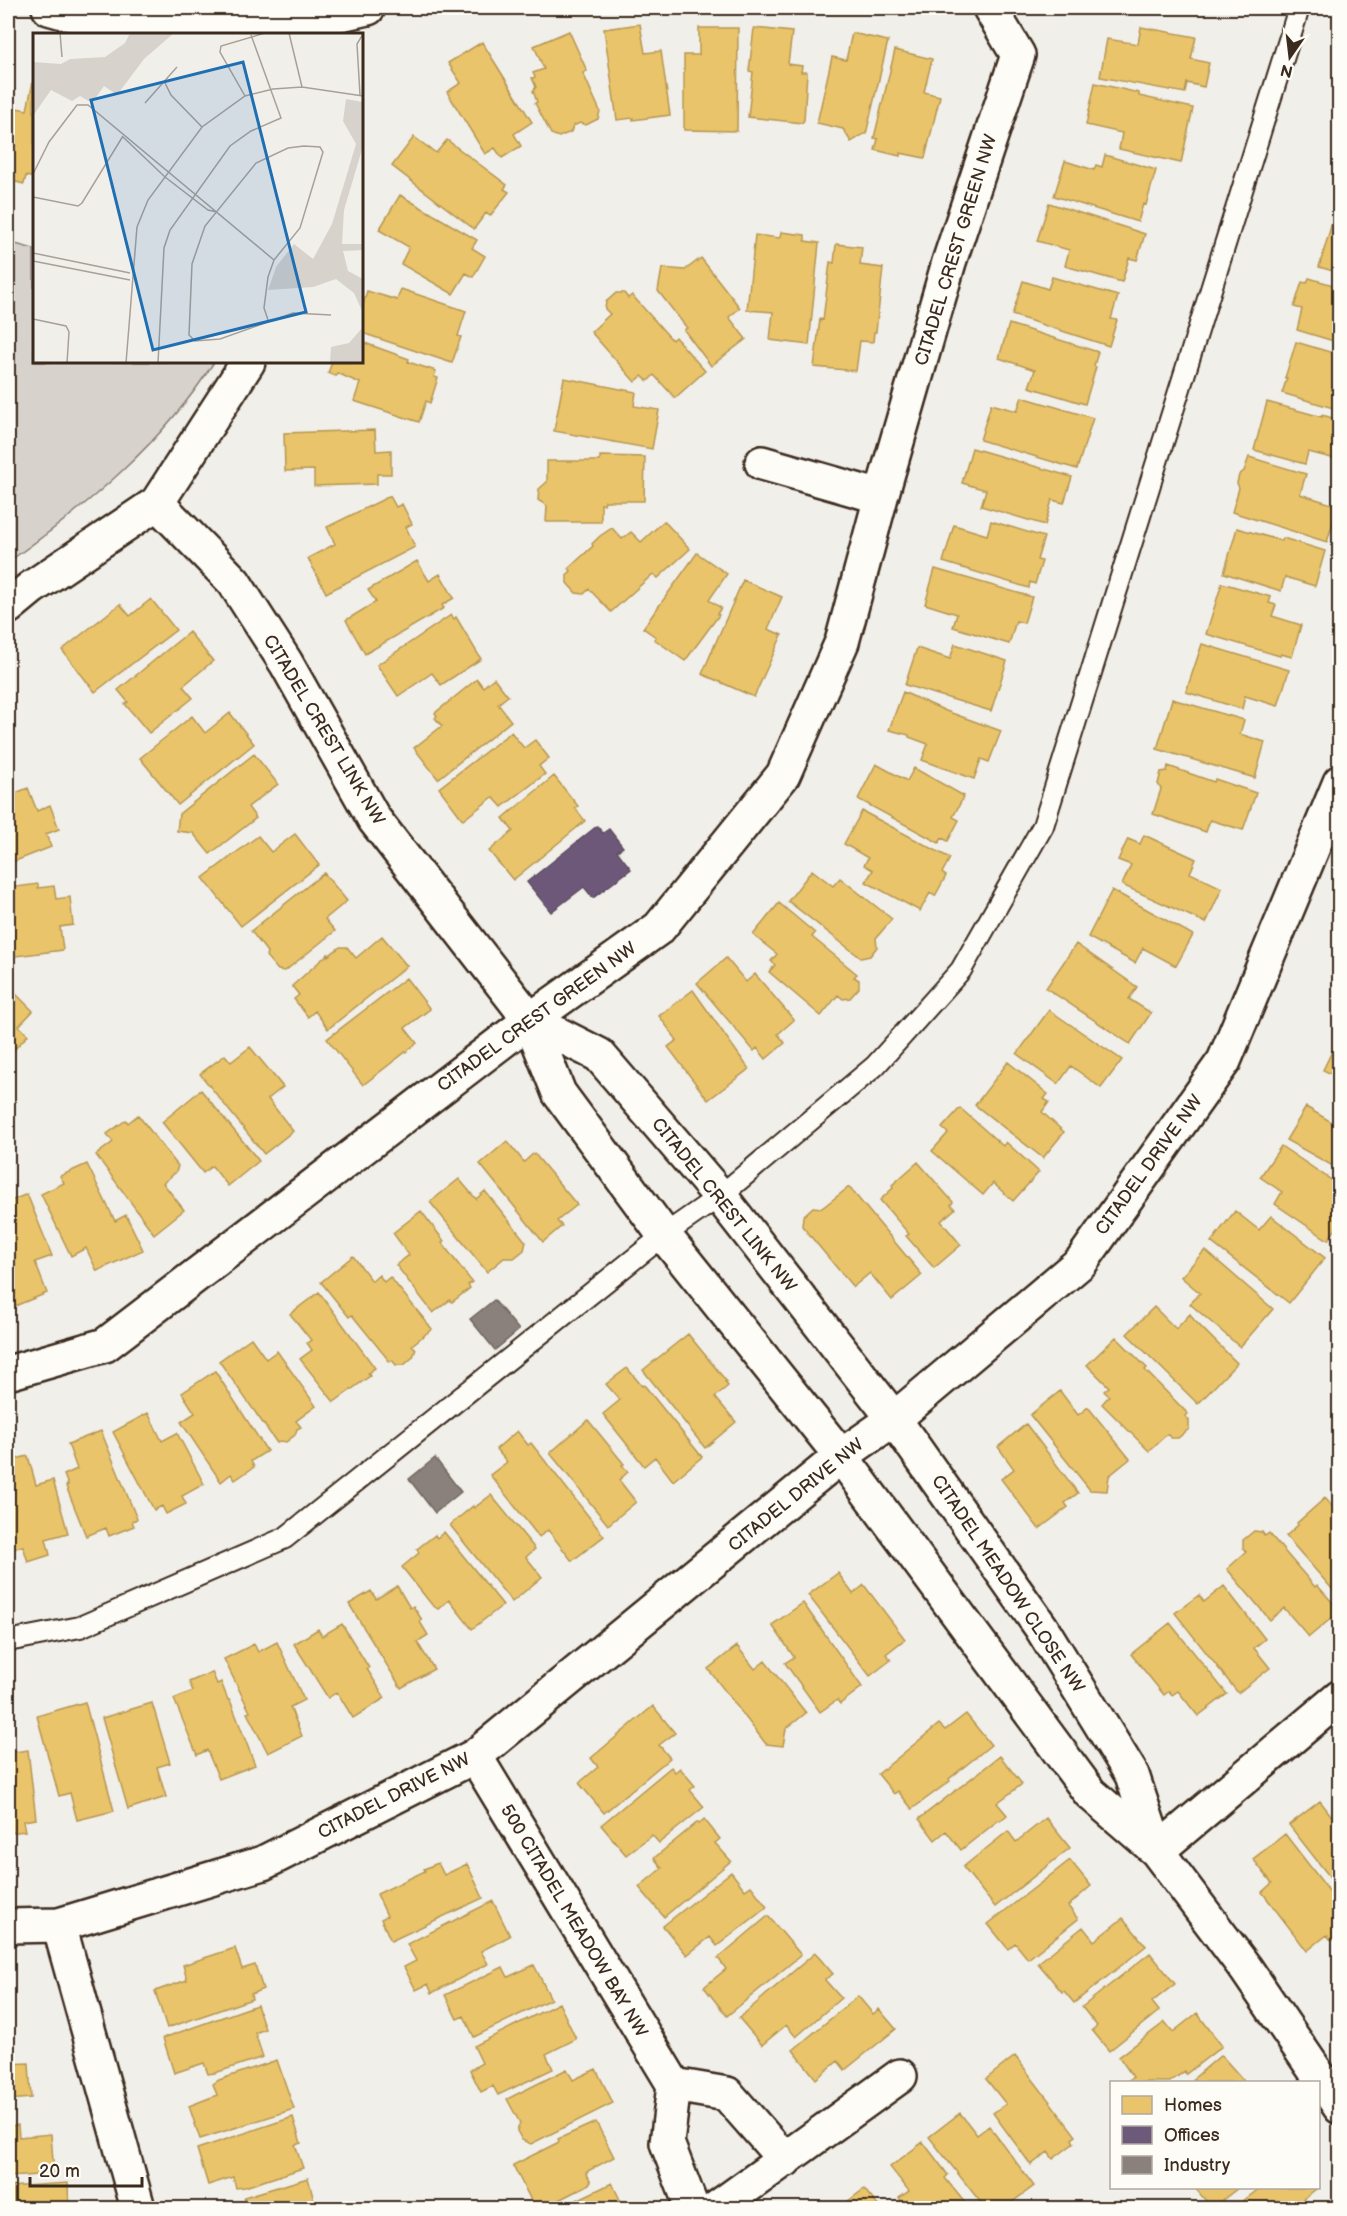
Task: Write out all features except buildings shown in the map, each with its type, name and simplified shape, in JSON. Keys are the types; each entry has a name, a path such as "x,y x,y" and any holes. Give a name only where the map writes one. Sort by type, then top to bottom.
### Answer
{"street":[{"path":"49,8 109,25 329,26 368,8"},
{"name":"CITADEL CREST GREEN NW","path":"8,1373 105,1344 530,1020 660,927 783,775 842,642 881,497 950,262 1017,55 990,8"},
{"path":"8,607 30,588 157,502 248,363"},
{"path":"762,463 881,497"},
{"name":"CITADEL CREST LINK NW","path":"157,502 234,582 286,663 374,819 530,1020 559,1093 664,1235 842,1456"},
{"name":"CITADEL DRIVE NW","path":"8,1926 58,1925 263,1863 475,1756 842,1456 894,1419 1081,1262 1224,1060 1340,782"},
{"name":"CITADEL CREST LINK NW","path":"530,1020 599,1055 720,1196 894,1419"},
{"name":"CITADEL MEADOW CLOSE NW","path":"894,1419 1041,1627 1126,1765 1132,1775 1157,1851"},
{"name":"CITADEL MEADOW CLOSE NW","path":"842,1456 1090,1793 1157,1851 1246,1969 1340,2107"},
{"path":"1157,1851 1340,1697"},
{"name":"500 CITADEL MEADOW BAY NW","path":"475,1756 674,2085"},
{"path":"58,1925 138,2208"},
{"path":"717,2208 900,2076"},
{"path":"692,2208 668,2143 674,2085 727,2094 785,2160"}],"lane":[{"path":"8,1641 80,1627 285,1538 664,1235 720,1196 875,1066 961,970 1042,826 1299,8"}],"shaded area":[{"path":"8,242 33,249 33,363 213,363 171,420 121,472 66,519 8,562"}]}
